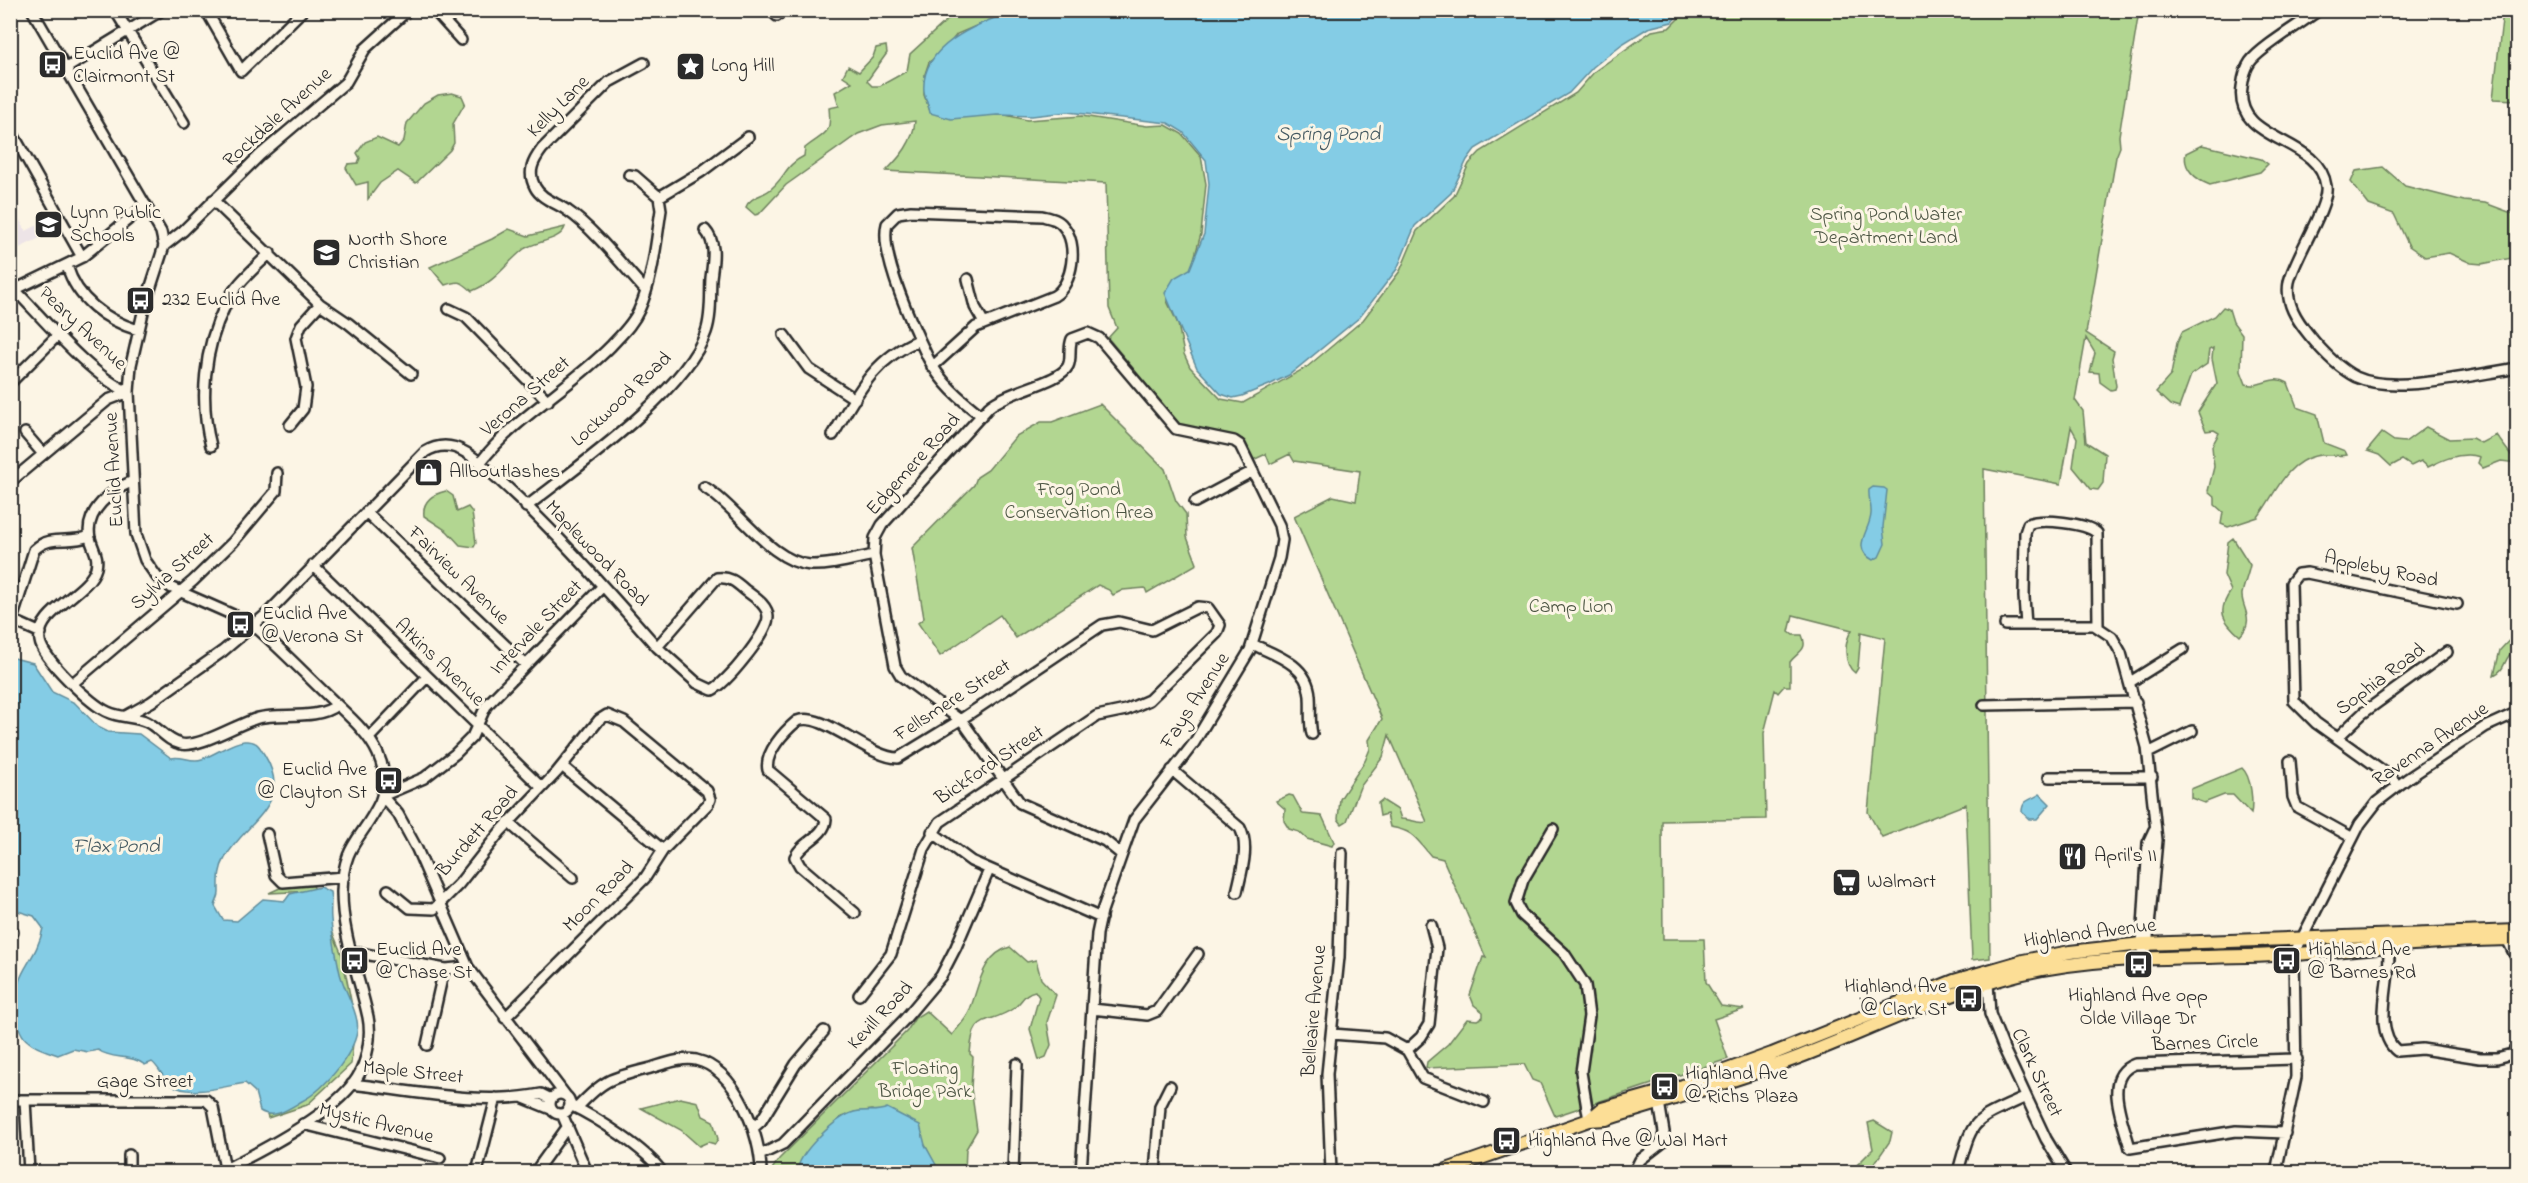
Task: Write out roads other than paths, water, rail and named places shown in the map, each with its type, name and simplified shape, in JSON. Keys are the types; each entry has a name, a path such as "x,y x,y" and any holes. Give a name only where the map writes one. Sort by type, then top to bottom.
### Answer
{"main road":[{"name":"Highland Avenue","path":"1589,1120 1602,1109 1683,1086 1739,1066 1976,974 2070,952 2145,944 2517,931"},
{"name":"Highland Avenue","path":"1441,1173 1589,1120 1606,1119 1779,1064 1988,982 2053,967 2144,958 2294,954 2512,939"}],"street":[{"path":"32,10 146,205 161,232 164,246"},
{"path":"115,10 184,123"},
{"path":"65,69 162,10"},
{"path":"206,10 241,71 303,10"},
{"name":"Rockdale Avenue","path":"164,246 260,154 346,82 365,49 408,10"},
{"path":"434,10 461,40"},
{"path":"2319,10 2250,62 2242,80 2241,96 2250,120 2258,128 2302,149 2324,172 2327,194 2295,263 2289,284 2292,311 2317,344 2343,370 2374,383 2406,384 2517,369"},
{"name":"Kelly Lane","path":"644,63 609,82 542,149 533,161 530,172 535,187 543,197 570,212 645,290"},
{"path":"10,129 82,257"},
{"path":"629,175 642,181 659,197 701,172 748,137"},
{"name":"Verona Street","path":"126,716 151,702 223,651 253,625 432,448 456,447 480,463 507,433 578,377 629,327 640,309 661,210 659,197"},
{"path":"213,200 320,304 348,323 411,374"},
{"path":"12,291 82,257 146,205"},
{"path":"932,367 970,332 984,323 1054,296 1063,290 1070,270 1071,245 1066,229 1057,221 1042,216 905,211 890,219 885,230 897,287 919,340 932,367 948,388 981,416"},
{"name":"Lockwood Road","path":"526,507 633,421 666,389 692,359 706,332 709,314 713,245 705,230"},
{"name":"Euclid Avenue","path":"164,246 138,330 131,365 129,392 136,534 145,560 157,577 179,592 253,625 337,705 369,738 382,762 384,782 382,796"},
{"path":"211,446 204,412 204,394 213,339 225,305 236,288 270,253"},
{"path":"67,266 73,283 96,309 114,321 138,330"},
{"path":"968,279 975,307 984,323"},
{"name":"Peary Avenue","path":"12,291 114,386 129,392"},
{"path":"290,425 303,409 306,387 296,338 301,325 320,304"},
{"path":"449,309 466,317 548,401"},
{"path":"10,382 59,334"},
{"name":"Edgemere Road","path":"1084,334 1072,339 1069,364 1058,376 1005,395 981,416 882,525 875,538 874,555 898,672 909,684 960,720 1020,803 1105,841 1121,854"},
{"name":"Fays Avenue","path":"1081,1173 1092,1009 1101,918 1121,854 1134,820 1199,734 1252,644 1279,558 1282,540 1279,525 1236,442 1176,429 1099,338 1084,334"},
{"path":"784,335 809,369 855,399"},
{"path":"833,435 855,399 888,356 919,340"},
{"path":"10,482 108,399 129,392"},
{"path":"25,433 43,454"},
{"name":"Maplewood Road","path":"480,463 622,605 657,647 697,683 712,690 733,672 762,632 767,622 767,612 760,602 734,581 717,578 657,647"},
{"path":"1195,502 1253,471"},
{"name":"Sylvia Street","path":"73,683 179,592 233,542 276,490 277,473"},
{"path":"133,481 108,495 97,509 90,527 90,537 98,558 93,577 58,608 43,625 40,641 50,659 105,711 148,722 172,741 190,744 259,718 327,712 337,705"},
{"path":"704,487 719,495 775,550 791,560 812,565 874,555"},
{"name":"Fairview Avenue","path":"366,512 526,665"},
{"path":"2026,625 2025,533 2028,524 2046,520 2088,528 2097,533 2098,626"},
{"path":"41,633 12,620 34,550 43,542 57,538 79,541 90,537"},
{"name":"Atkins Avenue","path":"313,565 541,787"},
{"name":"Appleby Road","path":"2337,738 2302,710 2293,695 2290,591 2294,577 2307,573 2457,604"},
{"name":"Intervale Street","path":"382,796 418,782 440,767 472,737 486,706 602,587"},
{"name":"Fellsmere Street","path":"855,913 795,859 797,852 821,831 826,822 823,814 775,777 767,766 770,754 797,721 811,719 878,753 898,758 960,720 1102,625 1119,622 1152,630 1198,607"},
{"name":"Bickford Street","path":"859,995 891,954 924,849 940,822 1097,716 1126,710 1149,700 1217,633 1220,625 1208,608 1198,607"},
{"path":"2005,625 2098,626 2117,644 2136,702 2152,777 2154,830 2157,840 2144,958"},
{"path":"1252,644 1286,660 1304,677 1310,695 1309,718 1312,734"},
{"path":"2130,682 2183,649"},
{"name":"Sophia Road","path":"2337,738 2363,713 2447,652"},
{"path":"369,738 427,677"},
{"path":"148,722 151,702"},
{"path":"1984,705 2136,702"},
{"name":"Ravenna Avenue","path":"2294,954 2353,838 2371,808 2398,786 2477,732 2517,712"},
{"name":"Burdett Road","path":"441,900 459,884 508,822 562,766 599,720 607,715 624,722 684,772"},
{"path":"2148,753 2192,731"},
{"path":"2337,738 2390,776 2398,786"},
{"path":"2290,760 2293,797 2297,807 2353,838"},
{"path":"562,766 663,850"},
{"path":"1172,770 1240,828 1244,840 1244,855 1237,892"},
{"name":"Moon Road","path":"505,1018 645,878 663,850 710,799 706,791 684,772"},
{"path":"2049,777 2152,777"},
{"path":"352,1084 362,1067 369,1035 368,1018 349,951 343,904 344,878 351,846 382,796 398,814 441,900 468,967 538,1063 571,1103 647,1155 662,1173"},
{"path":"508,822 573,878"},
{"path":"1553,829 1523,880 1516,903 1522,915 1564,953 1585,985 1589,1016 1581,1072 1589,1120"},
{"path":"932,832 962,856 989,870 1101,918"},
{"path":"267,834 276,875 283,882 344,878"},
{"name":"Belleaire Avenue","path":"1331,1173 1327,1105 1329,1056 1339,957 1342,853"},
{"name":"Kevill Road","path":"760,1155 783,1144 924,998 948,964 989,870"},
{"path":"388,890 410,908 418,910 434,909 441,900"},
{"path":"1407,1050 1429,1024 1437,948 1431,925"},
{"path":"2512,939 2517,961"},
{"path":"2388,946 2390,968 2384,993 2386,1036 2390,1045 2397,1050 2422,1049 2496,1058 2512,1053 2517,1045"},
{"path":"349,951 444,969 468,967"},
{"path":"1092,1009 1147,1015 1157,1011 1198,954"},
{"path":"2276,1173 2295,1089 2297,1059 2294,954"},
{"path":"427,1045 444,969"},
{"name":"Clark Street","path":"1988,982 1992,1019 2026,1097 2066,1173"},
{"path":"753,1128 765,1115 802,1056 824,1031"},
{"path":"1332,1035 1385,1038 1407,1050 1423,1078 1484,1102"},
{"name":"Barnes Circle","path":"2285,1133 2236,1131 2130,1148 2116,1092 2119,1077 2132,1065 2297,1059"},
{"path":"587,1173 562,1114 571,1103 608,1079 690,1060 709,1065 722,1073 753,1128 760,1155 761,1173"},
{"path":"538,1063 547,1082 552,1101"},
{"path":"1013,1173 1017,1064"},
{"path":"541,1094 546,1089 547,1082"},
{"name":"Maple Street","path":"222,1171 303,1124 352,1084 496,1098 541,1094 552,1101 562,1114"},
{"path":"1155,1173 1160,1106 1170,1086"},
{"name":"Maple Street","path":"522,1097 537,1101 571,1103"},
{"path":"1958,1173 1968,1136 1975,1123 2026,1097"},
{"path":"477,1173 496,1098"},
{"name":"Gage Street","path":"10,1100 206,1100 213,1107 222,1171"},
{"path":"25,1100 29,1173"},
{"path":"1634,1173 1640,1160 1662,1143 1664,1132 1659,1102"},
{"name":"Mystic Avenue","path":"303,1124 440,1158"},
{"path":"535,1173 567,1126"},
{"path":"129,1155 129,1173"}],"water":[{"name":"Spring Pond","path":"1015,10 1681,11 1672,22 1648,28 1622,44 1593,67 1569,93 1475,149 1451,193 1415,226 1397,269 1360,317 1289,375 1233,398 1221,394 1197,368 1165,293 1174,278 1190,269 1204,234 1209,184 1206,160 1183,132 1168,123 1067,112 1032,116 997,115 951,119 930,113 924,91 925,75 932,60 955,38 970,29"},
{"path":"1873,487 1887,490 1883,527 1885,544 1879,557 1873,560 1866,555 1862,545 1871,514 1869,490"},
{"name":"Flax Pond","path":"10,657 33,663 52,692 75,703 98,727 108,732 139,734 171,758 198,760 244,741 255,743 261,748 272,771 274,786 271,799 225,858 220,871 219,895 215,906 223,920 237,921 263,899 285,901 290,894 320,887 330,892 335,951 357,1021 357,1031 354,1043 340,1067 311,1096 282,1112 265,1113 260,1111 255,1092 245,1083 207,1090 187,1090 170,1084 152,1062 145,1065 134,1059 109,1055 98,1050 88,1052 73,1049 58,1055 36,1046 23,1036 16,1013 18,986 40,940 43,928 34,916 11,909"},
{"path":"2040,794 2050,804 2037,819 2029,819 2022,812 2022,808 2028,800"},
{"path":"887,1108 920,1125 925,1145 940,1172 797,1172 799,1164 811,1146 828,1128 846,1115"}],"place":[{"name":"Euclid Ave @ Clairmont St","path":"52,65"},
{"name":"Long Hill","path":"690,66"},
{"name":"Lynn Public Schools","path":"49,224"},
{"name":"North Shore Christian","path":"327,252"},
{"name":"232 Euclid Ave","path":"141,300"},
{"name":"Allboutlashes","path":"428,472"},
{"name":"Euclid Ave @ Verona St","path":"241,625"},
{"name":"Euclid Ave @ Clayton St","path":"388,781"},
{"name":"April's II","path":"2073,856"},
{"name":"Walmart","path":"1846,882"},
{"name":"Euclid Ave @ Chase St","path":"355,961"},
{"name":"Highland Ave @ Barnes Rd","path":"2287,961"},
{"name":"Highland Ave opp Olde Village Dr","path":"2138,965"},
{"name":"Highland Ave @ Clark St","path":"1968,998"},
{"name":"Highland Ave @ Richs Plaza","path":"1664,1086"},
{"name":"Highland Ave @ Wal Mart","path":"1507,1141"}],"park label":[{"name":"Spring Pond Water Department Land","path":"1886,226"},
{"name":"Frog Pond Conservation Area","path":"1079,502"},
{"name":"Camp Lion","path":"1571,607"},
{"name":"Floating Bridge Park","path":"925,1080"}]}
